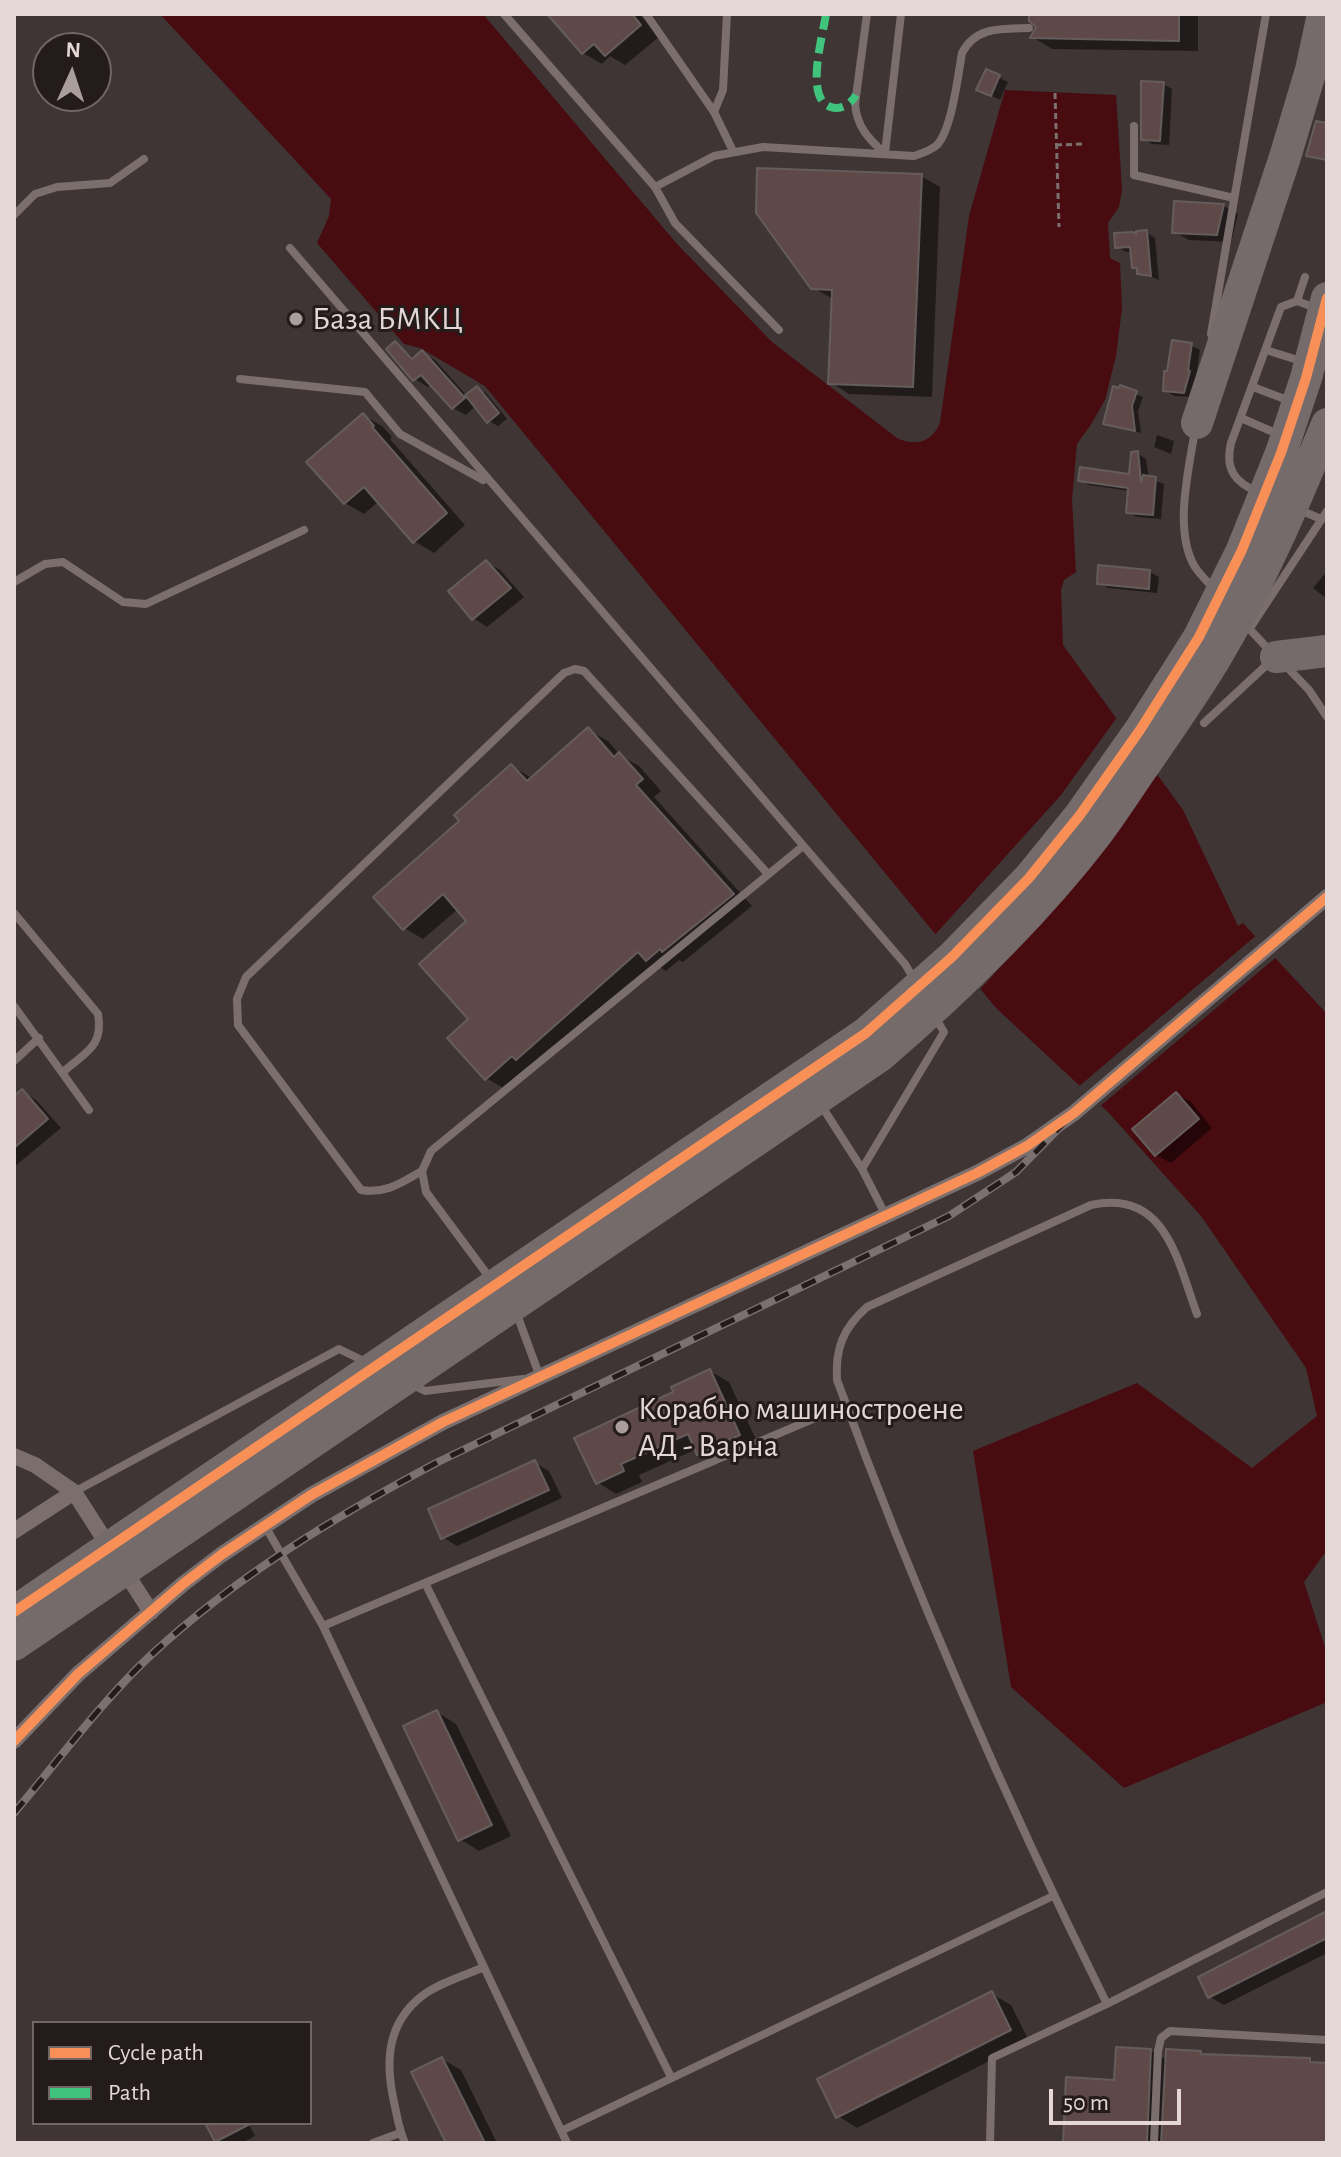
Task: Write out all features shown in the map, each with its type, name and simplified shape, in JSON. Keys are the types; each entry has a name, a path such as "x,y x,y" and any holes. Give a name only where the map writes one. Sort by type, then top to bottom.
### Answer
{"highway":[{"path":"1197,423 1285,157 1311,70 1323,14"},
{"path":"14,1612 866,1033 952,957 1029,878 1080,815 1140,730 1199,637 1242,550 1281,453 1306,378 1310,292"},
{"path":"14,1645 880,1056 946,1000 1005,941 1096,835 1215,660 1292,510 1317,427"},
{"path":"1276,657 1327,651"}],"street":[{"path":"14,1741 78,1674 221,1555 265,1524 336,1480 443,1422 1005,1158 1074,1113 1327,897"},
{"path":"14,1456 35,1465 74,1492 151,1612"},
{"path":"14,1531 74,1492"}],"lane":[{"path":"504,14 655,187 675,223 779,330"},
{"path":"646,14 714,112 733,151"},
{"path":"714,112 723,90 727,14"},
{"path":"867,14 855,104 856,118 862,131 885,153"},
{"path":"885,153 901,14"},
{"path":"1209,346 1266,14"},
{"path":"655,187 714,156 763,147 914,156 935,147 942,139 962,53 975,36 985,31 1029,28"},
{"path":"1134,126 1134,175 1234,198"},
{"path":"14,215 35,194 57,187 110,183 144,159"},
{"path":"290,248 490,485 905,964 921,992"},
{"path":"1270,497 1244,487 1231,472 1229,452 1281,307 1310,292 1327,312"},
{"path":"1266,350 1327,369"},
{"path":"1207,361 1185,503 1190,554 1196,568 1249,629 1309,690 1327,717"},
{"path":"240,379 365,392 400,434 490,485"},
{"path":"1253,387 1317,427 1327,454"},
{"path":"1241,418 1298,442"},
{"path":"1283,503 1321,519"},
{"path":"1249,629 1327,511"},
{"path":"14,582 45,564 63,562 123,602 146,604 304,530"},
{"path":"1204,723 1276,657"},
{"path":"422,1171 391,1189 376,1192 361,1190 238,1025 237,999 246,977 564,673 575,669 584,671 768,874"},
{"path":"396,1377 425,1391 540,1377 519,1320 426,1192 422,1171 431,1151 803,846"},
{"path":"14,913 98,1014 101,1028 98,1041 63,1072"},
{"path":"862,1169 944,1032 928,1005"},
{"path":"14,1006 89,1110"},
{"path":"14,1061 39,1038"},
{"path":"794,1065 862,1169 886,1216"},
{"path":"1107,2004 1053,1896 925,1608 837,1380 836,1358 842,1336 852,1320 867,1307 1091,1205 1107,1201 1124,1202 1152,1216 1169,1241 1197,1314"},
{"path":"74,1492 339,1349 382,1370"},
{"path":"323,1626 846,1405"},
{"path":"265,1524 323,1626 567,2143"},
{"path":"426,1585 671,2077"},
{"path":"990,2143 992,2058 1107,2004 1327,1892"},
{"path":"561,2131 1053,1896"},
{"path":"405,2143 400,2133 388,2074 391,2038 404,2015 423,1995 484,1967"},
{"path":"1154,2143 1158,2051 1161,2038 1170,2031 1327,2040"},
{"path":"373,2143 400,2133"}],"path":[{"path":"1055,93 1059,227"},
{"path":"1056,145 1083,144"}],"shaded area":[{"path":"160,14 483,14 677,244 772,342 897,438 911,442 923,441 933,435 940,423 969,216 1005,90 1116,95 1122,190 1119,207 1108,223 1110,258 1120,263 1122,308 1116,356 1105,400 1077,444 1072,499 1076,572 1064,580 1061,590 1063,645 1183,810 1238,926 1243,923 1327,1014 1327,1550 1304,1582 1327,1653 1327,1702 1124,1788 1011,1687 973,1451 1137,1383 1252,1468 1317,1416 1306,1368 1201,1216 1108,1112 996,1008 485,386 420,348 404,344 317,243 329,216 331,199"}],"pier":[{"path":"1118,716 1128,730 1016,949 978,992 933,937 1061,795"},
{"path":"1259,933 1280,954 1098,1108 1077,1088"}],"building":[{"path":"547,14 632,14 641,25 605,56 594,44 582,54"},
{"path":"1029,14 1179,14 1179,41 1030,38 1036,27 1029,21"},
{"path":"986,69 1000,75 991,96 976,90"},
{"path":"1141,81 1164,82 1160,141 1141,140"},
{"path":"1316,121 1327,123 1327,160 1306,156"},
{"path":"757,168 922,174 913,387 828,384 832,290 811,289 756,213"},
{"path":"1174,201 1224,204 1217,235 1172,233"},
{"path":"1147,230 1151,276 1137,274 1137,268 1132,268 1130,247 1115,248 1114,233 1136,234 1136,231"},
{"path":"1172,340 1192,343 1190,371 1184,393 1163,391 1164,371 1167,371"},
{"path":"395,341 412,359 422,350 465,398 452,409 421,375 413,381 386,349"},
{"path":"1120,385 1137,391 1132,406 1135,431 1103,424 1113,386 1119,388"},
{"path":"477,386 499,413 487,423 465,395"},
{"path":"363,413 447,513 413,543 364,487 344,504 306,462"},
{"path":"1138,451 1141,482 1143,475 1156,477 1153,515 1126,513 1128,488 1078,481 1080,467 1129,474 1131,452"},
{"path":"486,560 511,588 472,620 448,591"},
{"path":"1098,565 1150,570 1149,589 1097,584"},
{"path":"588,727 614,757 619,752 643,779 636,785 734,894 662,952 660,949 646,961 638,952 516,1060 512,1056 485,1080 447,1038 468,1019 419,964 466,921 443,894 403,930 373,897 459,821 454,815 511,764 527,781"},
{"path":"22,1089 48,1119 14,1148 14,1096"},
{"path":"1176,1092 1199,1119 1155,1156 1132,1129"},
{"path":"710,1369 740,1435 697,1455 688,1434 621,1464 624,1471 596,1484 574,1438 673,1392 671,1387"},
{"path":"535,1460 549,1490 441,1539 428,1509"},
{"path":"437,1710 492,1825 458,1841 403,1726"},
{"path":"1327,1911 1327,1938 1208,1998 1198,1977"},
{"path":"992,1991 1011,2030 836,2118 817,2079"},
{"path":"1116,2047 1151,2049 1147,2143 1063,2143 1066,2077 1114,2080"},
{"path":"1166,2049 1201,2051 1201,2054 1310,2058 1310,2062 1327,2063 1327,2143 1161,2143"},
{"path":"442,2057 485,2143 446,2143 411,2072"},
{"path":"206,2125 248,2125 215,2142"}],"railway":[{"path":"1301,919 1327,898"},
{"path":"14,1813 97,1713 150,1656 217,1600 324,1526 438,1462 949,1216 1016,1172 1074,1113"}],"marked path":[{"path":"826,14 817,68 819,95 825,104 835,108 847,104 856,95"}],"cycle path":[{"path":"14,1612 866,1033 952,957 1029,878 1080,815 1140,730 1199,637 1242,550 1281,453 1306,378 1327,298"},
{"path":"14,1741 78,1674 183,1584 311,1495 443,1422 977,1173 1027,1146 1074,1113 1327,897"}],"place":[{"name":"База БМКЦ","path":"296,319"},
{"name":"Корабно машиностроене АД - Варна","path":"622,1427"}]}
